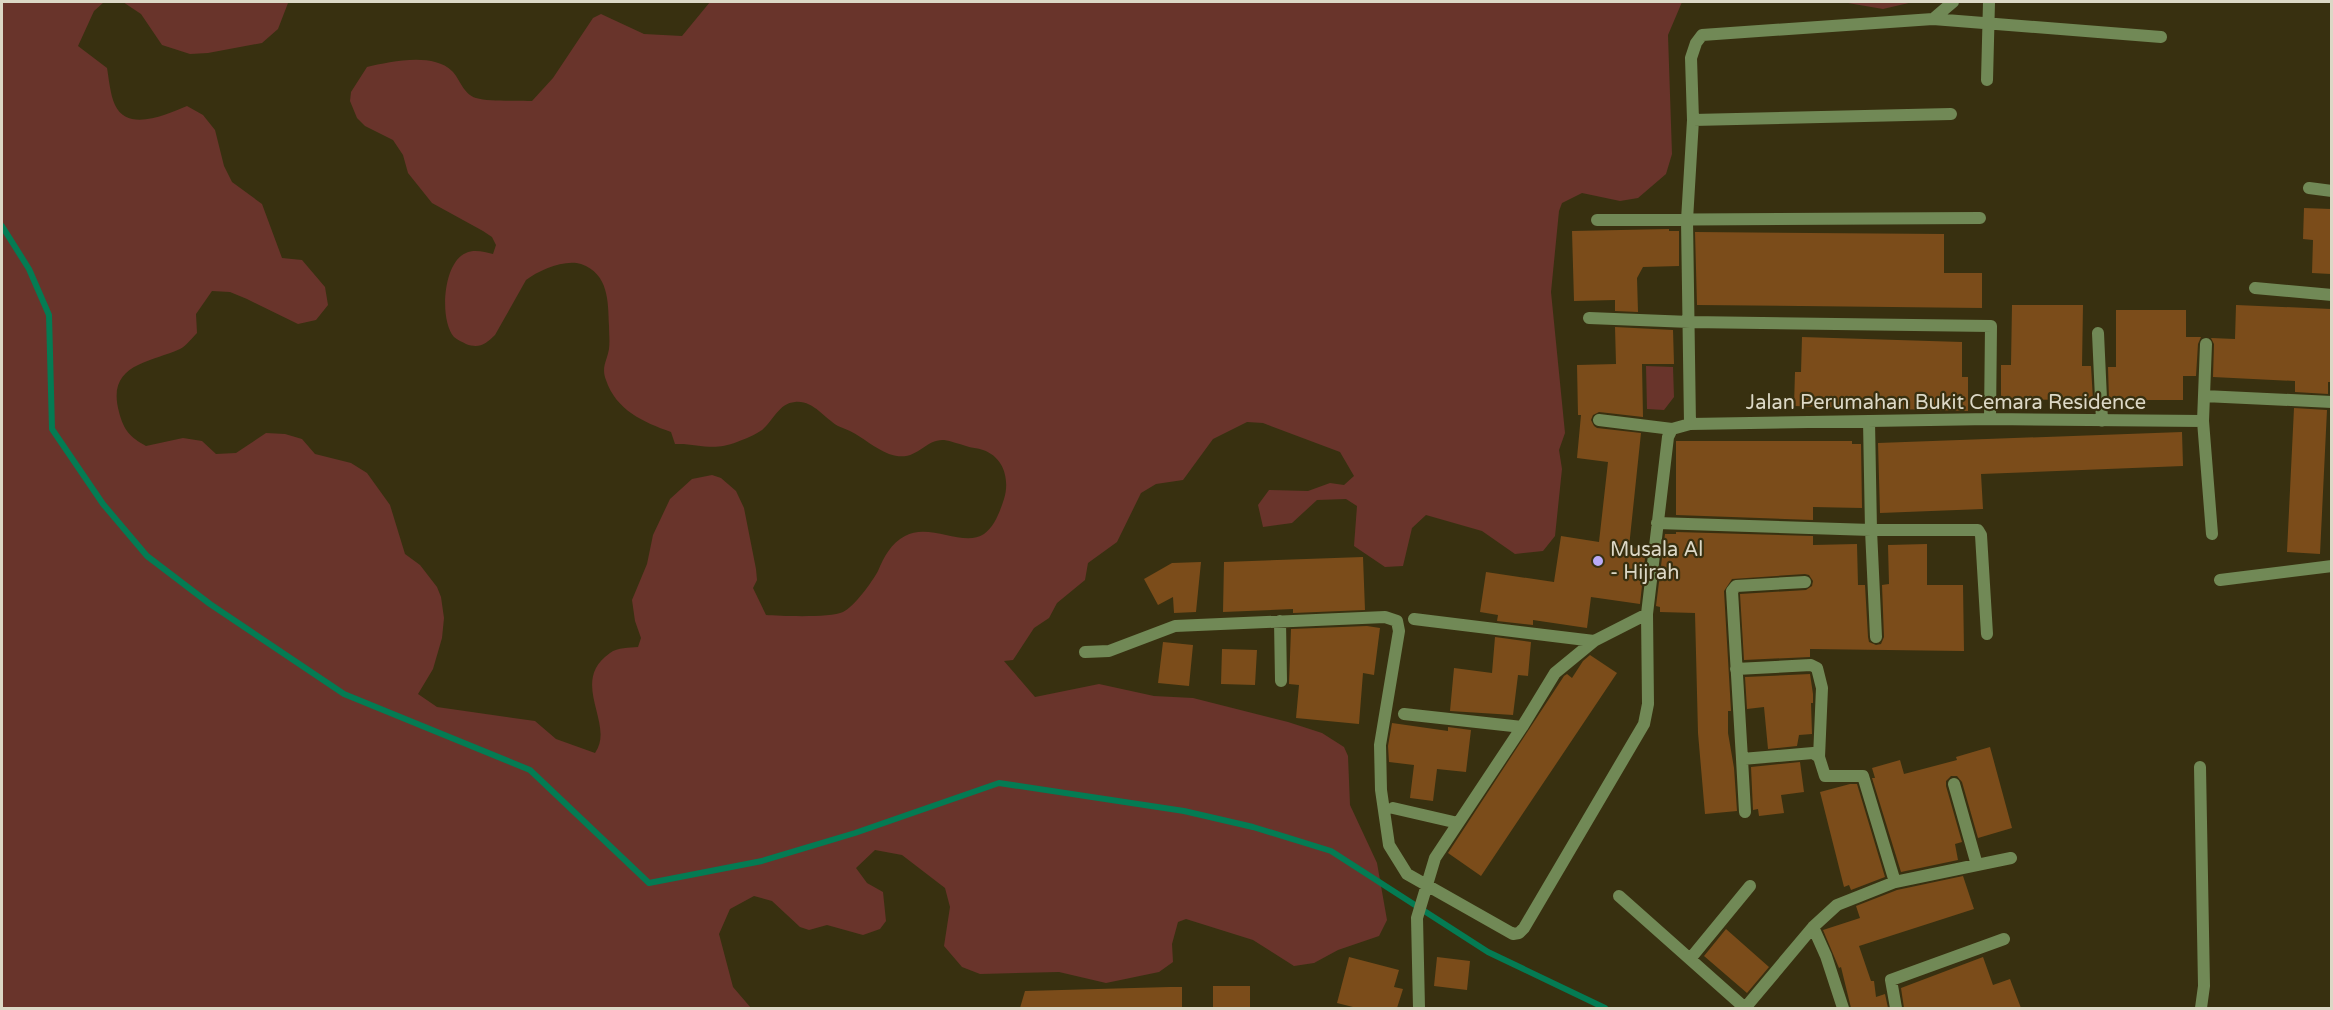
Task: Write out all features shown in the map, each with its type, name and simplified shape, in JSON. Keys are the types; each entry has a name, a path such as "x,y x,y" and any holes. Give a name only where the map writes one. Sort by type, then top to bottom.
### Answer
{"street":[{"path":"1933,19 1953,2"},
{"path":"1987,80 1989,2"},
{"path":"1690,424 1687,220 1692,120 1691,58 1696,43 1702,35 1933,19 2162,37"},
{"path":"1692,120 1951,114"},
{"path":"2309,188 2331,191"},
{"path":"1597,219 1980,218"},
{"path":"2255,288 2331,296"},
{"path":"1589,318 1690,322 1991,326 1990,419"},
{"path":"2098,333 2102,421"},
{"path":"2206,344 2203,421 2212,534"},
{"path":"2204,396 2331,402"},
{"name":"Jalan Perumahan Bukit Cemara Residence","path":"1672,429 1690,424 1990,419 2203,421"},
{"path":"1085,652 1109,651 1175,626 1385,617 1397,621 1399,631 1380,745 1381,790 1389,845 1407,874 1513,934 1519,933 1644,724 1648,704 1647,614 1668,437 1672,429 1599,420"},
{"path":"1869,421 1870,530 1876,637"},
{"path":"1657,523 1870,530 1978,530 1980,532 1987,634"},
{"path":"2220,580 2331,566"},
{"path":"1745,812 1736,669 1734,587 1805,582"},
{"path":"1419,1008 1417,918 1435,858 1556,673 1594,641 1647,614"},
{"path":"1414,619 1594,641"},
{"path":"1280,621 1281,681"},
{"path":"1736,669 1811,664 1817,668 1822,688 1819,757 1825,776 1863,776 1895,882"},
{"path":"1404,714 1522,727"},
{"path":"1742,759 1813,753 1819,757"},
{"path":"2200,767 2204,986 2201,1008"},
{"path":"1954,784 1970,866"},
{"path":"1393,808 1458,824"},
{"path":"1619,896 1745,1008 1813,927 1837,905 1895,882 2011,858"},
{"path":"1690,960 1750,886"},
{"path":"1813,927 1826,956 1843,1008"},
{"path":"1896,1008 1891,980 2004,939"}],"shaded area":[{"path":"2,2 104,2 94,11 78,46 107,68 113,101 121,113 138,120 148,119 187,106 203,115 215,130 224,166 232,182 262,204 282,258 302,260 325,287 328,305 316,320 298,324 230,292 212,291 196,314 197,333 187,344 180,349 144,362 124,375 119,384 117,396 119,412 128,433 146,446 183,438 202,441 216,454 236,453 266,433 285,434 302,439 315,454 351,463 367,473 390,505 405,554 420,565 437,587 441,597 444,618 442,638 433,669 418,694 437,707 535,721 556,739 595,753 600,742 600,729 592,690 593,677 598,664 613,651 638,647 641,638 635,621 632,600 647,564 653,535 670,499 692,479 712,475 721,478 736,491 744,508 756,569 757,580 753,588 766,615 817,616 837,614 852,605 872,581 888,551 905,536 915,532 925,532 976,538 988,531 999,513 1006,492 1004,470 990,453 944,440 930,443 906,456 889,454 838,426 813,407 801,402 789,403 762,430 728,445 712,447 675,444 671,432 632,414 616,399 611,390 604,371 609,349 605,289 597,274 581,264 567,263 552,266 526,280 495,335 485,343 479,346 471,345 457,339 449,329 445,305 448,279 452,268 458,258 466,253 476,251 493,254 496,245 492,237 483,231 432,203 408,173 403,155 393,140 365,126 357,118 350,101 351,92 367,67 411,60 434,62 452,71 465,90 476,98 532,101 553,78 593,18 601,14 644,34 682,36 710,2 1682,2 1668,35 1672,154 1666,174 1638,198 1620,201 1582,193 1562,203 1559,211 1551,292 1565,433 1559,450 1562,469 1555,536 1543,551 1515,554 1482,531 1426,515 1412,528 1403,566 1385,567 1354,546 1357,506 1346,499 1317,500 1292,523 1263,527 1258,505 1269,490 1308,491 1330,483 1344,485 1354,476 1340,452 1263,423 1247,422 1213,439 1183,480 1156,484 1141,493 1117,542 1088,563 1085,580 1057,603 1049,618 1034,628 1013,660 1004,661 1035,697 1099,684 1154,696 1193,698 1322,733 1344,747 1348,756 1350,805 1377,863 1387,920 1379,936 1338,950 1314,963 1294,966 1253,940 1186,919 1178,922 1172,944 1173,962 1159,972 1106,983 1059,972 980,974 962,967 944,946 950,907 945,888 902,855 875,850 856,868 867,883 883,892 886,921 880,929 863,935 827,925 809,930 800,927 772,901 754,896 730,909 719,934 733,987 751,1008 2,1008"},
{"path":"123,2 288,3 278,29 262,43 190,54 162,45 141,14"},
{"path":"1842,2 1913,2 1883,9"},
{"path":"1646,366 1673,367 1674,397 1664,410 1647,409"}],"building":[{"path":"2304,208 2331,209 2331,274 2312,273 2313,240 2303,239"},
{"path":"1669,229 1669,231 1679,231 1679,266 1643,267 1637,278 1638,312 1615,311 1615,300 1574,301 1572,231"},
{"path":"1695,232 1944,234 1944,273 1982,273 1982,308 1697,305"},
{"path":"2012,305 2083,305 2082,366 2091,366 2093,400 2090,400 2090,406 2068,406 2068,400 2001,399 2001,365 2011,365"},
{"path":"2236,305 2331,309 2331,382 2328,382 2328,394 2295,392 2295,381 2213,377 2214,344 2211,338 2235,339"},
{"path":"2116,310 2186,310 2186,337 2201,337 2198,344 2196,376 2183,376 2183,400 2109,400 2108,367 2116,367"},
{"path":"1615,327 1673,330 1674,364 1642,364 1643,417 1599,412 1593,415 1591,420 1597,428 1641,433 1629,547 1646,549 1640,604 1591,597 1587,628 1533,620 1533,625 1497,621 1498,615 1480,612 1486,572 1554,582 1561,536 1599,542 1608,462 1577,458 1581,415 1578,415 1577,365 1616,364"},
{"path":"1802,337 1962,342 1962,377 1968,377 1968,411 1794,406 1795,372 1801,372"},
{"path":"2294,408 2327,410 2320,554 2287,552"},
{"path":"2182,432 2183,466 1981,474 1983,509 1880,513 1878,443"},
{"path":"1676,441 1852,441 1852,444 1861,444 1862,508 1813,507 1813,520 1676,515"},
{"path":"1676,532 1813,536 1813,545 1857,544 1858,585 1865,585 1868,637 1869,642 1876,645 1881,644 1884,637 1882,585 1889,584 1888,545 1927,544 1927,585 1963,585 1964,651 1810,649 1810,657 1744,660 1740,594 1806,590 1812,586 1813,581 1809,575 1805,574 1732,579 1724,591 1731,711 1728,711 1728,733 1734,768 1737,811 1705,814 1698,733 1695,613 1660,612 1660,607 1656,606 1665,534 1676,534"},
{"path":"1363,557 1365,610 1293,613 1293,609 1223,612 1224,562"},
{"path":"1201,562 1196,612 1174,613 1173,597 1158,605 1144,579 1172,563"},
{"path":"1367,626 1380,628 1374,675 1363,673 1359,724 1296,718 1299,685 1289,684 1291,629"},
{"path":"1495,637 1531,642 1528,676 1518,675 1513,715 1450,711 1454,668 1492,673"},
{"path":"1163,642 1193,645 1189,686 1158,683"},
{"path":"1222,649 1257,650 1255,685 1221,684"},
{"path":"1590,655 1617,673 1481,876 1448,853 1564,676 1567,674 1572,678 1583,661"},
{"path":"1810,674 1813,694 1812,734 1799,735 1797,746 1768,749 1764,707 1747,709 1745,677"},
{"path":"1392,723 1448,731 1448,727 1471,730 1466,772 1437,769 1433,801 1410,798 1414,765 1389,762 1388,746"},
{"path":"1990,747 2012,828 1978,838 1962,782 1957,776 1951,776 1946,781 1946,786 1962,842 1955,844 1958,860 1901,872 1872,778 1875,778 1872,768 1900,760 1904,774 1957,760 1956,757"},
{"path":"1800,762 1804,792 1781,795 1784,813 1759,816 1758,809 1753,810 1751,767"},
{"path":"1857,784 1885,877 1851,890 1849,885 1844,887 1820,792"},
{"path":"1963,876 1974,909 1859,946 1871,981 1874,981 1876,997 1885,994 1888,1008 1851,1008 1841,967 1839,968 1823,930 1860,918 1856,906 1897,890"},
{"path":"1726,929 1769,967 1747,993 1704,956"},
{"path":"1349,957 1399,970 1394,987 1403,989 1397,1008 1357,1008 1337,1003"},
{"path":"1437,957 1470,961 1467,990 1434,986"},
{"path":"1983,957 1993,985 2010,979 2021,1008 1904,1008 1901,988"},
{"path":"1213,986 1250,986 1250,1008 1213,1008"},
{"path":"1182,987 1182,1008 1020,1008 1025,991"}],"waterway":[{"path":"2,226 29,269 49,315 52,429 103,504 147,556 210,604 344,694 530,770 649,883 762,861 855,833 999,783 1184,811 1253,827 1331,851 1488,952 1605,1008"}],"place":[{"name":"Musala Al - Hijrah","path":"1598,561"}]}
